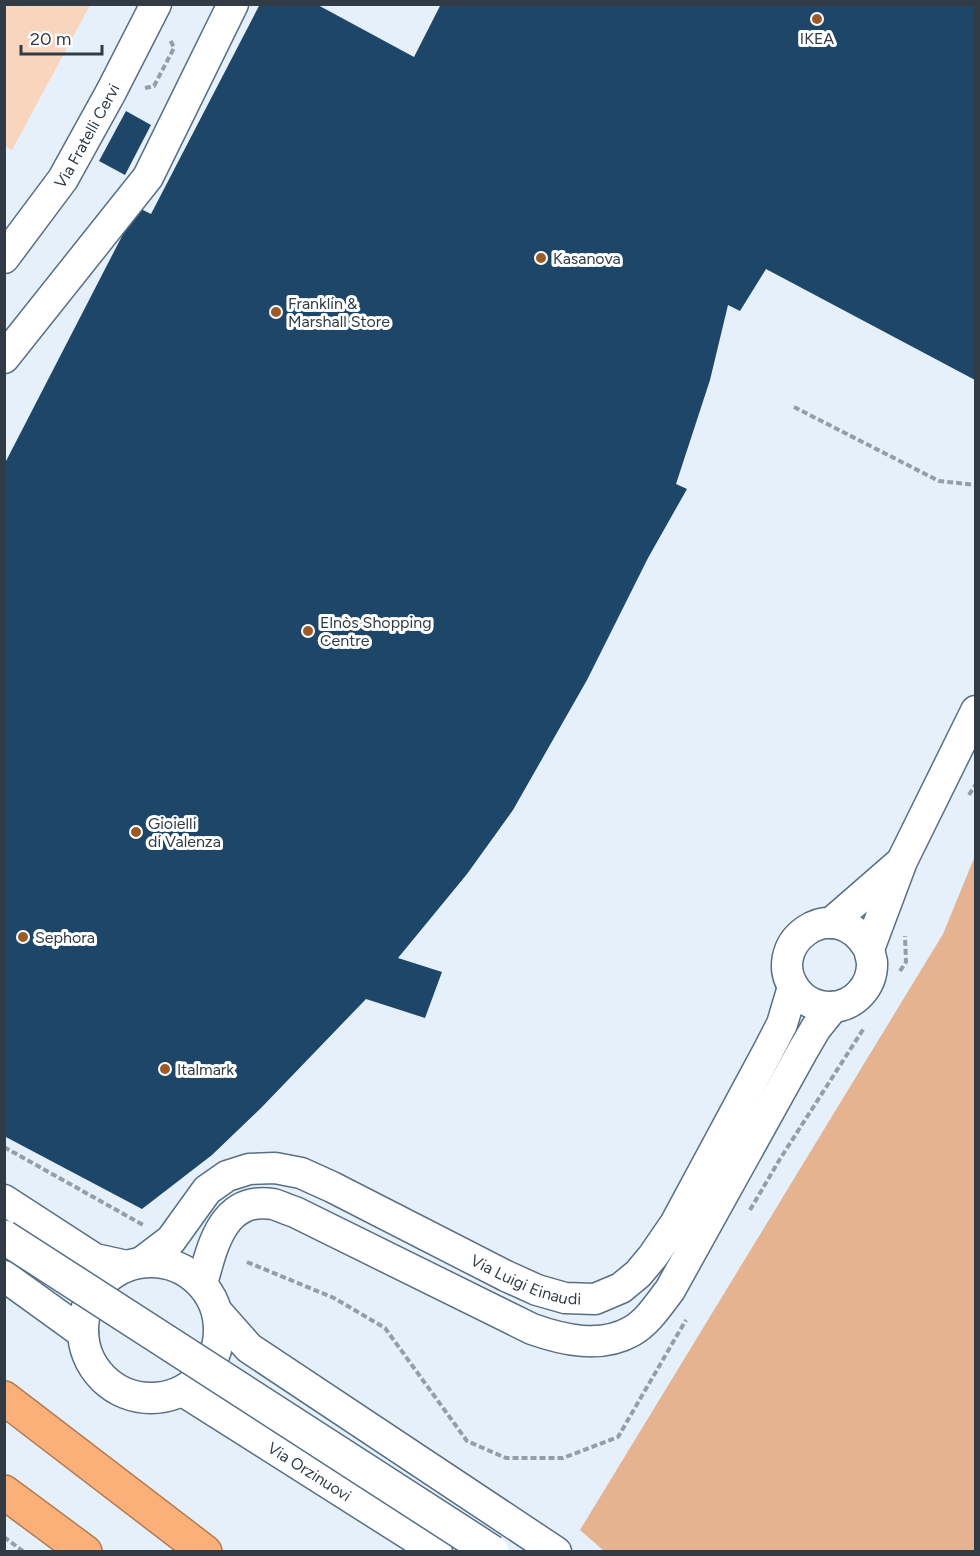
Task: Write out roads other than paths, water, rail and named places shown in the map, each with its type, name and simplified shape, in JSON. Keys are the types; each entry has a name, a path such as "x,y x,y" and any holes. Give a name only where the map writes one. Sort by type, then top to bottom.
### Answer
{"highway":[{"path":"4,1398 205,1551"},
{"path":"4,1492 85,1551"}],"street":[{"name":"Via Fratelli Cervi","path":"4,258 63,179 156,4"},
{"path":"4,358 148,177 233,4"},
{"name":"Via Luigi Einaudi","path":"202,1284 212,1245 225,1222 240,1209 256,1204 273,1204 295,1212 522,1324 554,1336 581,1341 608,1340 632,1331 651,1314 670,1290 816,1028 832,1007 845,1004 857,997 866,987 871,975 872,962 868,949 902,861 975,711"},
{"name":"Via Luigi Einaudi","path":"4,1200 95,1259 134,1264 159,1262 175,1266 190,1273 212,1298 218,1313 220,1336 214,1358 201,1378 183,1391 161,1398 137,1397 116,1389 98,1374 87,1353 83,1333 85,1311 94,1293 108,1277 134,1264 171,1240 207,1190 227,1176 249,1169 275,1168 301,1173 537,1290 565,1298 596,1299 621,1288 638,1274 675,1224 782,1024 793,987 787,965 788,954 793,944 809,928 831,922 902,861"},
{"path":"831,922 854,930 868,949"},
{"path":"793,987 810,1003 821,1007 832,1007"},
{"path":"4,1237 492,1551"},
{"path":"4,1276 83,1333"},
{"name":"Via Luigi Einaudi","path":"218,1313 249,1348 556,1551"},
{"name":"Via Orzinuovi","path":"183,1391 437,1551"}],"place":[{"name":"IKEA","path":"817,19"},
{"name":"Kasanova","path":"541,258"},
{"name":"Franklin & Marshall Store","path":"276,312"},
{"name":"Elnòs Shopping Centre","path":"308,631"},
{"name":"Gioielli di Valenza","path":"136,832"},
{"name":"Sephora","path":"23,937"},
{"name":"Italmark","path":"165,1069"}]}
